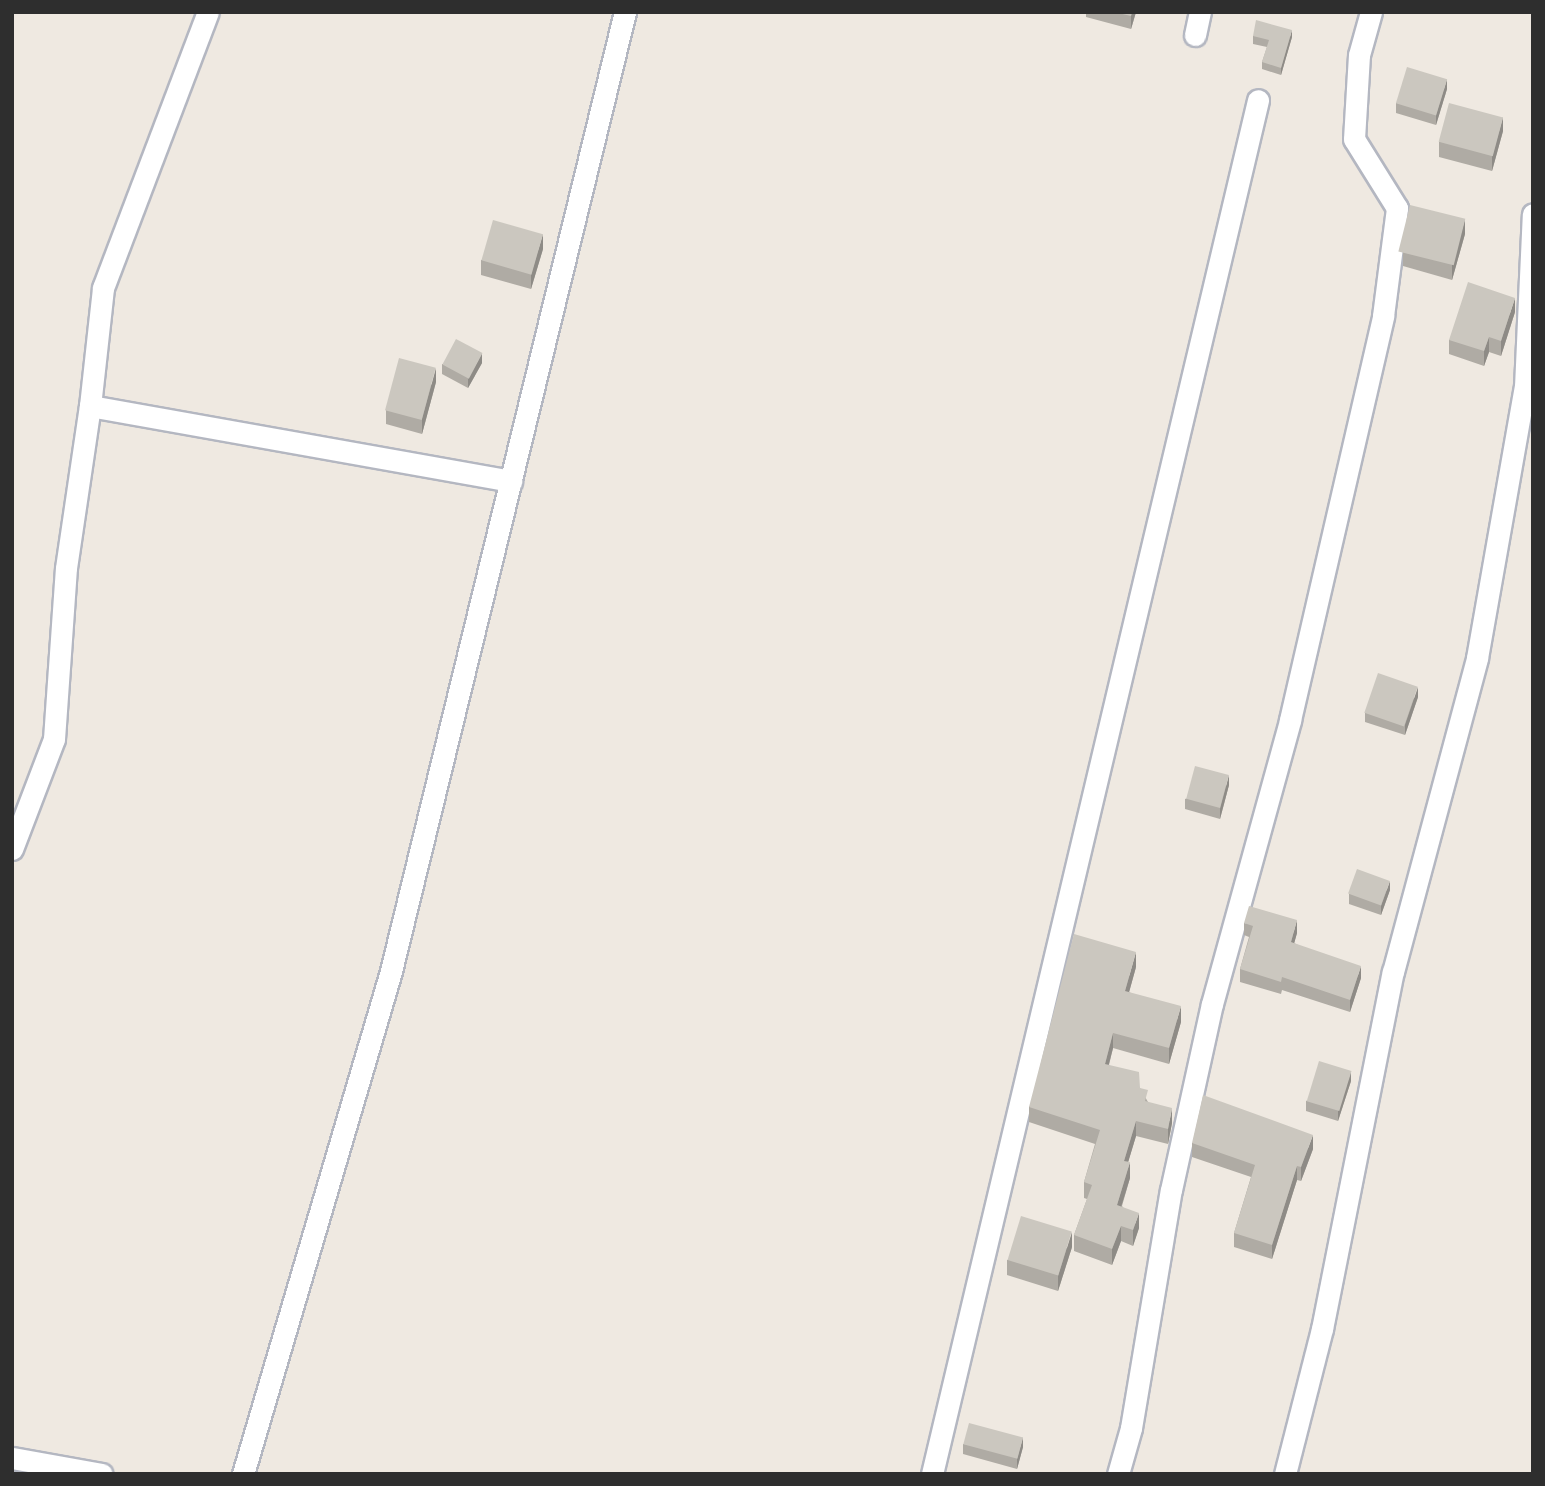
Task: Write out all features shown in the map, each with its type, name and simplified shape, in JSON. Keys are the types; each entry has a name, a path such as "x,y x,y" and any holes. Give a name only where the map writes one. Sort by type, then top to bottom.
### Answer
{"street":[{"path":"12,849 54,739 66,568 90,406 103,288 208,12"},
{"path":"243,1474 391,971 625,12"},
{"path":"1195,35 1200,12"},
{"path":"1118,1474 1131,1428 1171,1190 1212,1004 1290,720 1383,316 1396,208 1354,139 1359,55 1371,12"},
{"path":"932,1474 1258,100"},
{"path":"1285,1474 1322,1329 1393,972 1477,658 1525,387 1533,214"},
{"path":"90,406 511,481"},
{"path":"12,1458 103,1474"}],"building":[{"path":"1114,12 1132,12 1131,16"},
{"path":"1256,20 1292,30 1281,68 1262,62 1269,40 1253,36"},
{"path":"1407,67 1447,79 1436,116 1396,103"},
{"path":"1449,103 1503,117 1493,156 1439,142"},
{"path":"1410,205 1465,219 1454,265 1398,252"},
{"path":"493,220 543,234 531,275 481,260"},
{"path":"1468,282 1515,298 1501,341 1489,337 1484,351 1449,340"},
{"path":"456,339 482,353 469,379 442,365"},
{"path":"399,358 436,368 422,420 385,410"},
{"path":"1378,673 1418,687 1404,726 1364,713"},
{"path":"1195,766 1229,775 1220,808 1186,799"},
{"path":"1357,869 1390,881 1381,905 1348,893"},
{"path":"1249,906 1297,920 1291,942 1361,966 1350,1000 1282,977 1281,982 1240,969 1253,926 1244,923"},
{"path":"1074,934 1136,952 1125,991 1181,1006 1169,1048 1113,1033 1105,1064 1139,1072 1140,1088 1148,1090 1145,1101 1172,1108 1168,1129 1136,1121 1124,1161 1130,1162 1117,1205 1139,1213 1133,1230 1121,1226 1112,1249 1074,1235 1092,1185 1084,1182 1100,1130 1029,1107"},
{"path":"1319,1061 1352,1071 1339,1111 1307,1101"},
{"path":"1203,1095 1313,1135 1301,1167 1297,1166 1272,1245 1234,1233 1255,1165 1192,1143"},
{"path":"1021,1216 1072,1231 1058,1275 1008,1260"},
{"path":"969,1423 1023,1437 1017,1459 963,1444"}]}
